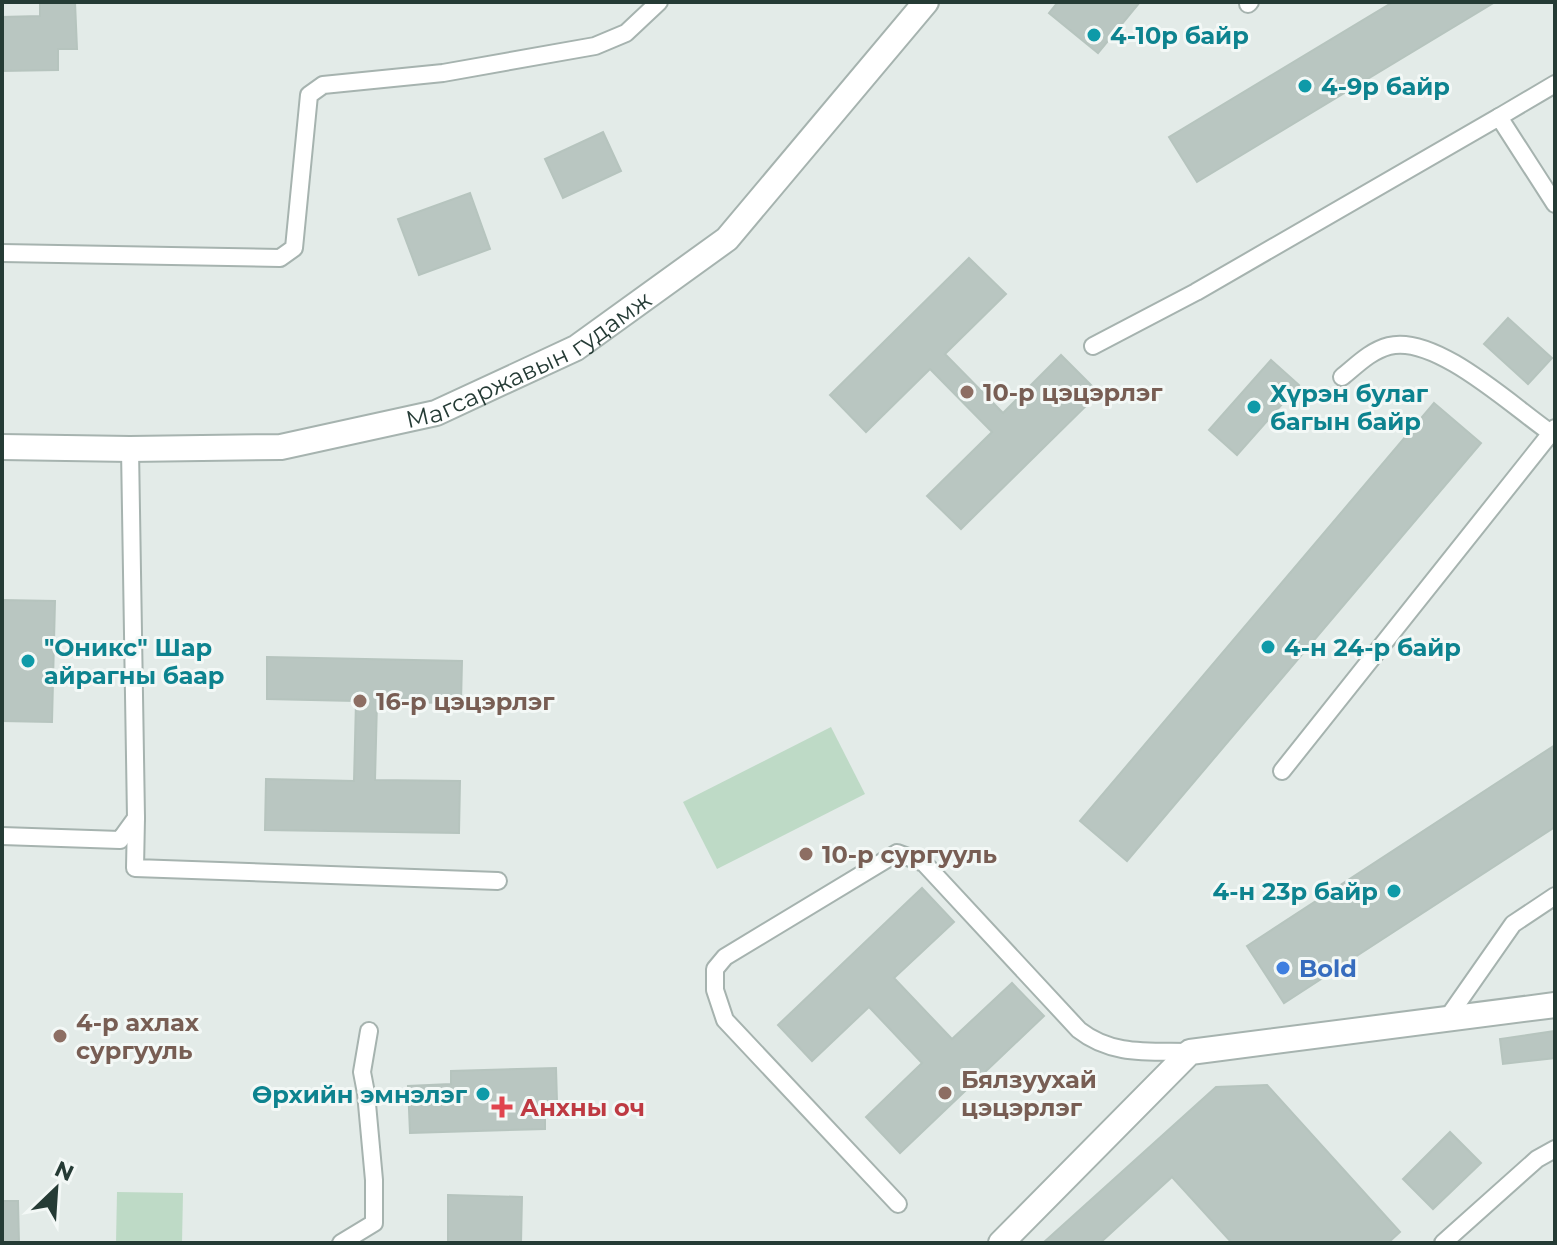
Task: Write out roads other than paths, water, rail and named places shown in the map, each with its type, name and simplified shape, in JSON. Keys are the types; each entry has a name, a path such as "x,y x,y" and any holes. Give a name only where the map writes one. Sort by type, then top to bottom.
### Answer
{"street":[{"name":"Магсаржавын гудамж","path":"2,447 281,447 436,413 576,348 727,239 926,2"},
{"path":"1001,1243 1190,1052 1555,1005"}],"lane":[{"path":"2,253 280,258 294,248 309,95 323,85 443,73 595,46 626,33 659,2"},
{"path":"1093,346 1196,292 1555,84"},
{"path":"1499,117 1555,204"},
{"path":"1282,771 1553,431 1455,362 1421,348 1392,345 1370,353 1342,377"},
{"path":"130,449 135,868 498,881"},
{"path":"2,836 120,840 136,818"},
{"path":"898,1204 725,1020 715,990 715,969 725,957 897,853 924,863 1091,1040 1113,1049 1190,1052"},
{"path":"1448,1017 1513,924 1555,896"},
{"path":"341,1243 374,1223 374,1180 362,1072 369,1031"},
{"path":"1443,1243 1537,1159 1555,1149"}],"place":[{"name":"4-10р байр","path":"1094,35"},
{"name":"4-9р байр","path":"1305,86"},
{"name":"10-р цэцэрлэг","path":"967,392"},
{"name":"Хүрэн булаг багын байр","path":"1254,407"},
{"name":"4-н 24-р байр","path":"1268,647"},
{"name":"\"Оникс\" Шар айрагны баар","path":"28,661"},
{"name":"16-р цэцэрлэг","path":"360,701"},
{"name":"10-р сургууль","path":"806,854"},
{"name":"4-н 23р байр","path":"1394,891"},
{"name":"Bold","path":"1283,968"},
{"name":"4-р ахлах сургууль","path":"60,1036"},
{"name":"Бялзуухай цэцэрлэг","path":"945,1093"},
{"name":"Өрхийн эмнэлэг","path":"483,1094"},
{"name":"Анхны оч","path":"502,1107"}]}
